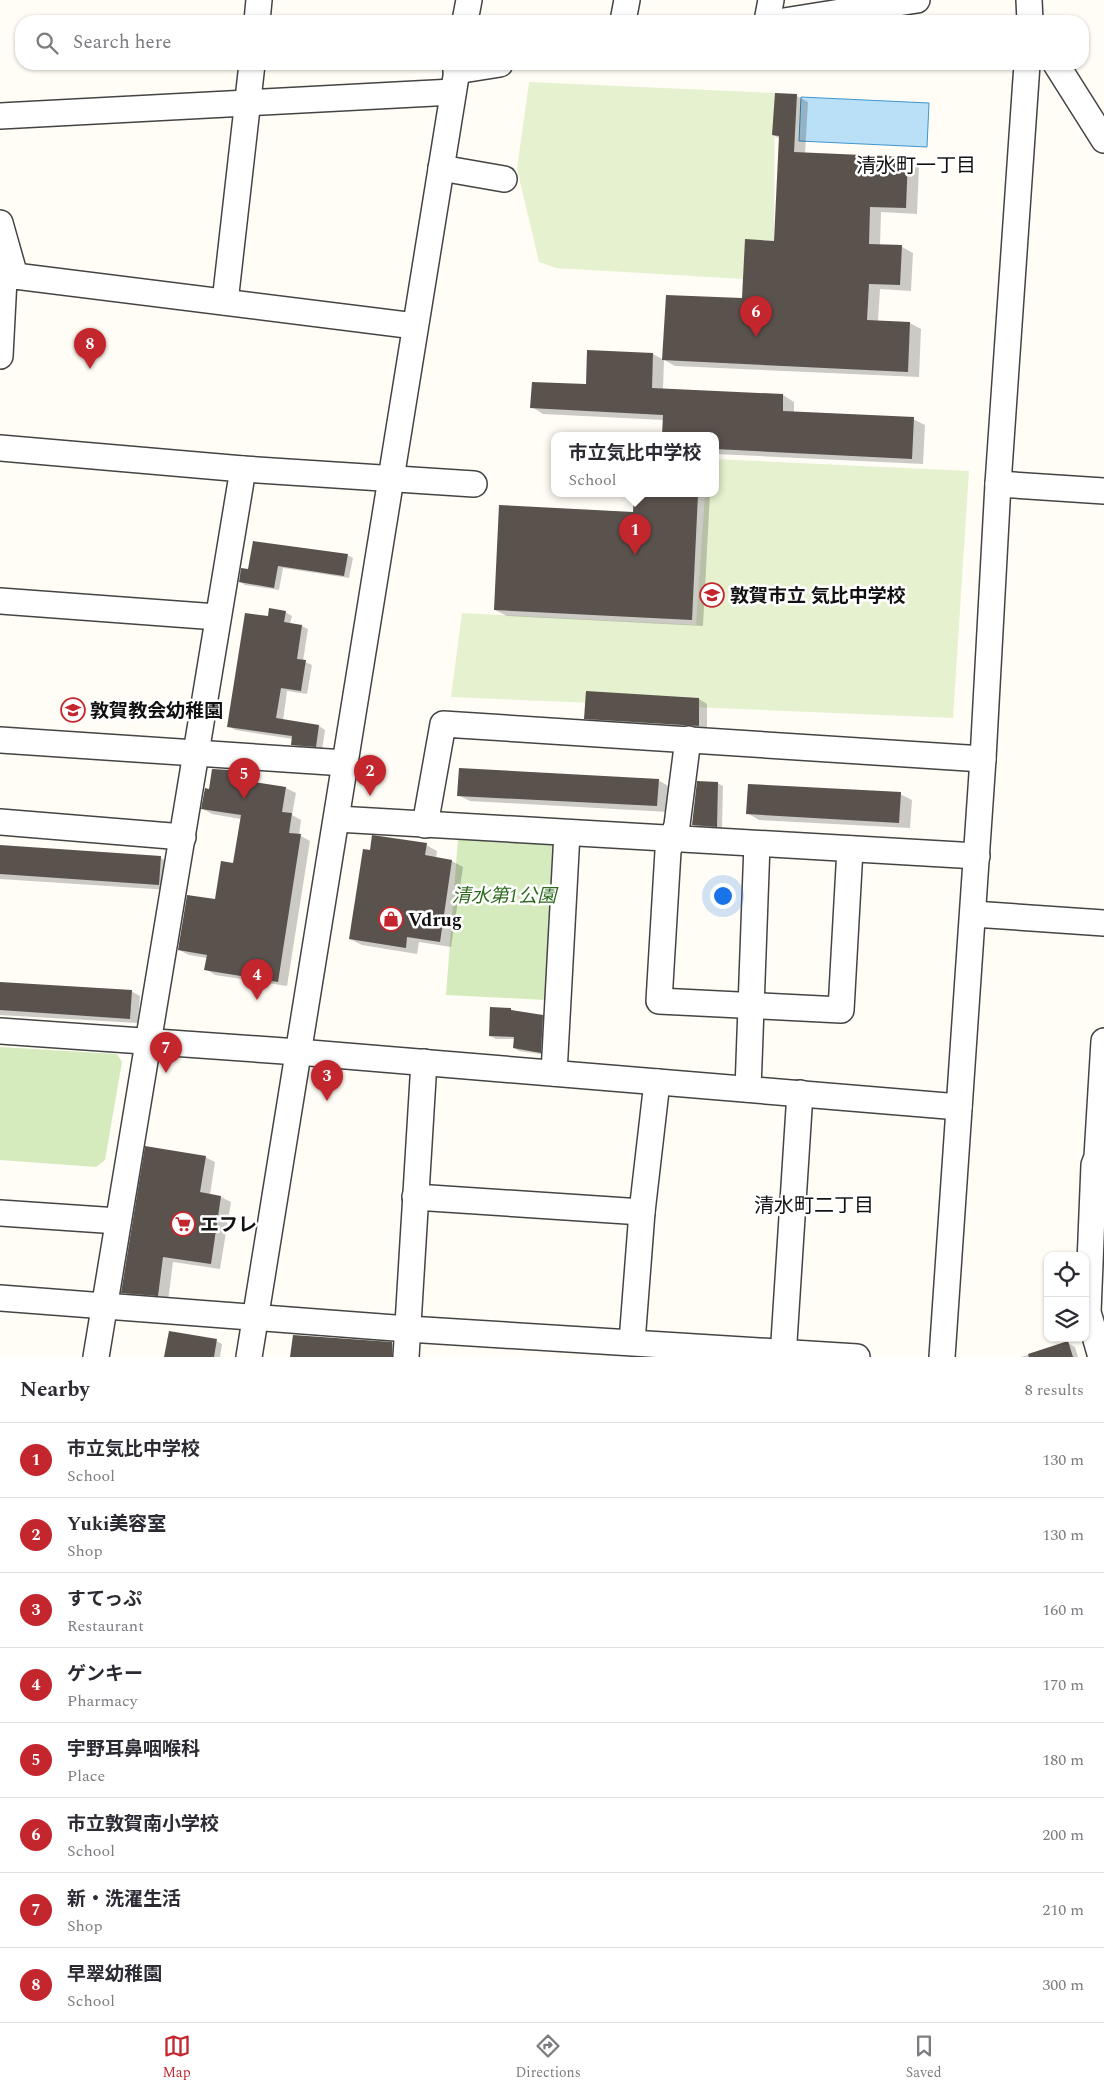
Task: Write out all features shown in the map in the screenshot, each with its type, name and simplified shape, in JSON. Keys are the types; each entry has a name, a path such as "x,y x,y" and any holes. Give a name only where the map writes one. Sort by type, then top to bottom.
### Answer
{"street":[{"path":"258,15 259,0"},
{"path":"466,15 469,0"},
{"path":"624,15 627,0"},
{"path":"768,15 771,0"},
{"path":"822,15 916,0"},
{"path":"1029,0 1030,15"},
{"path":"226,302 251,70"},
{"path":"0,116 248,104 456,76 478,70"},
{"path":"942,1357 977,856 998,484 1027,70"},
{"path":"1060,70 1104,140"},
{"path":"249,1357 456,76"},
{"path":"442,168 504,179"},
{"path":"0,223 15,276"},
{"path":"0,356 4,279 15,276 416,326"},
{"path":"0,448 243,469 474,484"},
{"path":"96,1357 243,469"},
{"path":"998,484 1104,491"},
{"path":"0,601 217,617"},
{"path":"425,825 443,724 983,759"},
{"path":"688,739 677,825 668,851 659,1000 841,1010 850,849"},
{"path":"0,740 345,763"},
{"path":"337,819 977,856"},
{"path":"0,822 183,837"},
{"path":"554,1073 567,833"},
{"path":"748,1089 757,844"},
{"path":"973,914 1104,923"},
{"path":"0,1032 298,1052 959,1106"},
{"path":"1101,1357 1096,1310 1094,1165 1100,1157 1104,1041"},
{"path":"406,1357 414,1197 424,1062"},
{"path":"632,1342 642,1212 656,1082"},
{"path":"783,1354 800,1093"},
{"path":"414,1197 642,1212"},
{"path":"0,1213 118,1222"},
{"path":"0,1298 408,1329 632,1342 783,1354 857,1357"}],"green space":[{"path":"529,82 775,93 774,241 745,240 743,279 556,268 539,262 517,169"},
{"path":"719,459 969,471 953,718 451,697 462,613 696,625 705,497 719,497"},
{"name":"清水第1公園","path":"458,839 552,842 559,851 546,1000 446,995"},
{"path":"0,1047 117,1054 122,1062 105,1160 96,1167 0,1160"}],"water":[{"path":"801,97 929,103 927,147 799,141"}],"building":[{"path":"775,93 797,94 794,152 908,157 906,208 870,207 869,244 902,245 900,285 869,284 867,320 910,322 908,372 662,360 666,295 742,298 745,239 774,241 779,136 772,135"},
{"path":"587,350 653,353 652,388 783,394 783,411 914,417 912,459 719,449 719,432 662,432 663,415 530,408 532,382 586,384"},
{"path":"634,497 698,497 692,620 494,610 499,505 633,512"},
{"path":"253,541 348,554 344,576 278,566 274,588 239,582 241,568 248,569"},
{"path":"269,608 286,611 284,622 302,625 297,659 306,660 301,691 281,688 276,718 319,725 316,747 291,745 292,736 227,727 245,613 268,616"},
{"path":"586,691 699,698 699,726 584,719"},
{"path":"459,768 659,779 657,806 457,796"},
{"path":"212,769 230,770 229,778 286,787 282,812 292,813 289,833 301,834 278,982 204,970 207,955 178,950 187,895 215,899 221,861 233,863 241,815 201,809 205,788 209,789"},
{"path":"697,781 718,782 717,827 692,825"},
{"path":"748,784 901,792 899,823 746,814"},
{"path":"372,835 427,843 425,855 452,860 440,942 407,937 406,948 349,939 363,849 370,850"},
{"path":"0,845 161,856 159,885 0,874"},
{"path":"0,982 132,990 130,1019 0,1010"},
{"path":"490,1007 511,1008 511,1010 543,1015 541,1053 513,1048 514,1037 489,1036"},
{"path":"145,1146 206,1156 200,1192 221,1196 211,1264 163,1257 158,1296 121,1293"},
{"path":"169,1331 217,1339 214,1357 164,1357"},
{"path":"293,1335 392,1342 392,1357 290,1357"},
{"path":"1068,1342 1073,1357 1029,1357 1028,1354"}],"place":[{"name":"市立敦賀南小学校","path":"756,337"},
{"name":"早翠幼稚園","path":"90,369"},
{"name":"市立気比中学校","path":"635,555"},
{"name":"敦賀市立 気比中学校","path":"712,595"},
{"name":"敦賀教会幼稚園","path":"73,710"},
{"name":"Yuki美容室","path":"370,796"},
{"name":"宇野耳鼻咽喉科","path":"244,799"},
{"name":"Vdrug","path":"391,919"},
{"name":"ゲンキー","path":"257,1000"},
{"name":"新・洗濯生活","path":"166,1073"},
{"name":"すてっぷ","path":"327,1101"},
{"name":"エフレ","path":"183,1224"}],"district":[{"name":"清水町一丁目","path":"916,165"},
{"name":"清水町二丁目","path":"814,1205"}]}
